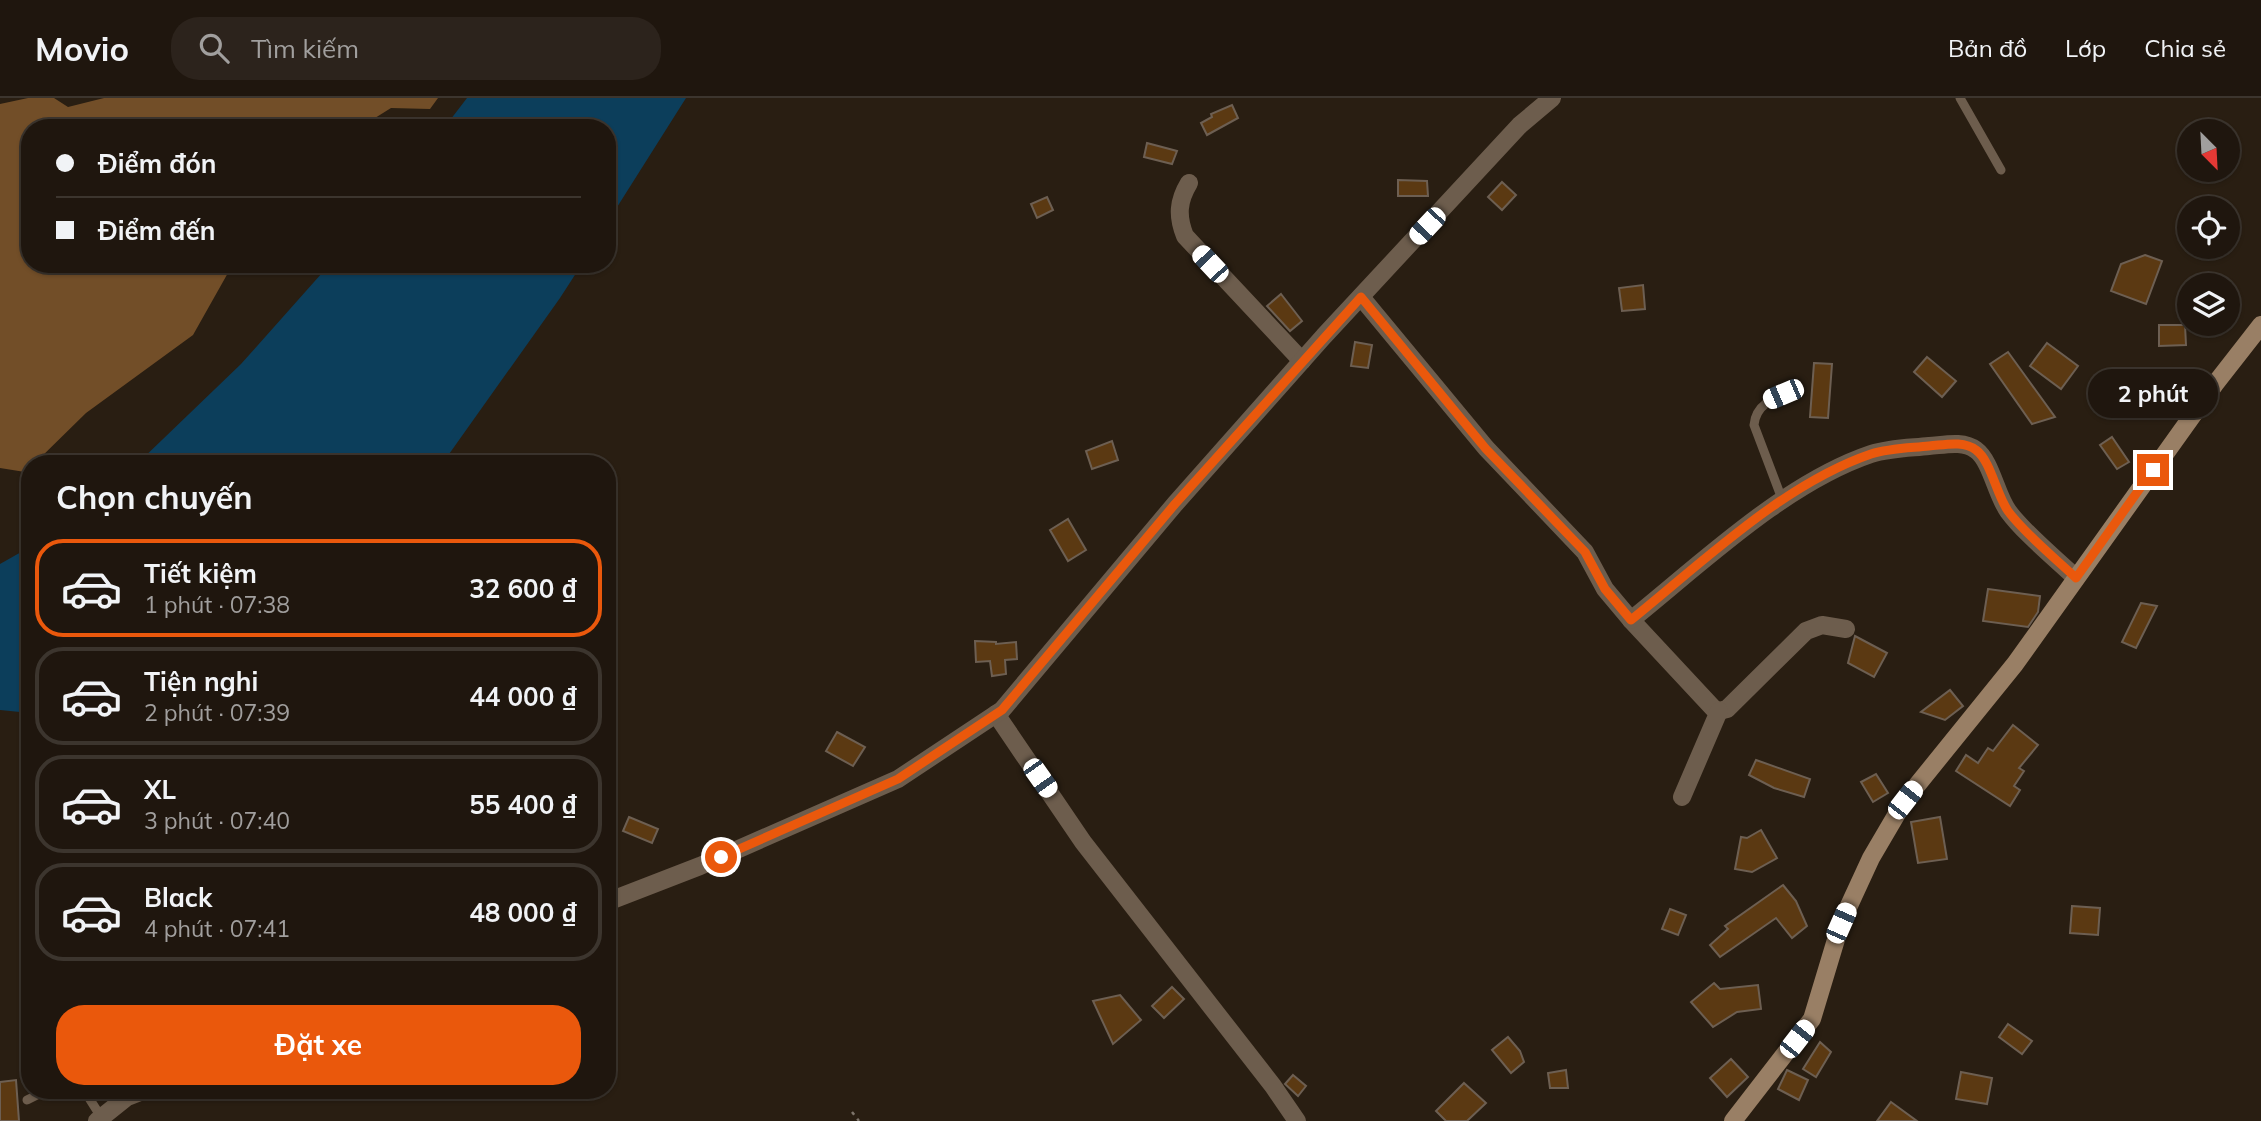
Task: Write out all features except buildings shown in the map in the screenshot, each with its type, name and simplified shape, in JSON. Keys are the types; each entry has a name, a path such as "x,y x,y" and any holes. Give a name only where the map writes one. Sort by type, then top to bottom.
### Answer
{"street":[{"path":"616,899 700,866 898,779 1002,710 1175,504 1302,362 1520,125 1552,98"},
{"path":"1189,183 1180,202 1179,214 1185,236 1302,362"},
{"path":"1361,297 1486,449 1585,552 1605,589 1631,620 1713,708 1719,711 1727,709 1806,631 1822,625 1846,629"},
{"path":"1733,1121 1812,1019 1841,923 1871,858 1905,800 2015,664 2215,384 2261,326"},
{"path":"1631,620 1782,499 1853,461 1893,449 1966,445 1976,450 1984,459 2000,498 2011,515 2076,578"},
{"path":"1682,797 1719,711"},
{"path":"996,714 1091,853 1273,1086 1297,1121"},
{"path":"99,1119 121,1099"}],"lane":[{"path":"1960,98 2001,170"},
{"path":"1782,499 1754,425 1755,415 1768,401 1799,388"},
{"path":"89,1099 99,1119"}],"path":[{"path":"852,1111 859,1121"}],"shaded area":[{"path":"28,98 54,98 68,107 104,98 438,98 430,109 391,108 373,119 21,119 21,273 228,273 193,335 86,413 43,455 21,455 21,471 0,468 0,104"}],"water":[{"path":"467,98 686,98 616,209 616,119 451,119"},
{"path":"322,273 576,273 448,455 146,455 241,364"},
{"path":"21,552 21,712 0,710 0,564"}],"route":[{"path":"721,857 898,779 1002,710 1175,504 1361,297 1486,449 1585,552 1605,589 1631,620 1782,499 1853,461 1874,453 1960,444 1976,450 1984,459 2000,498 2011,515 2076,578 2153,470"}]}
